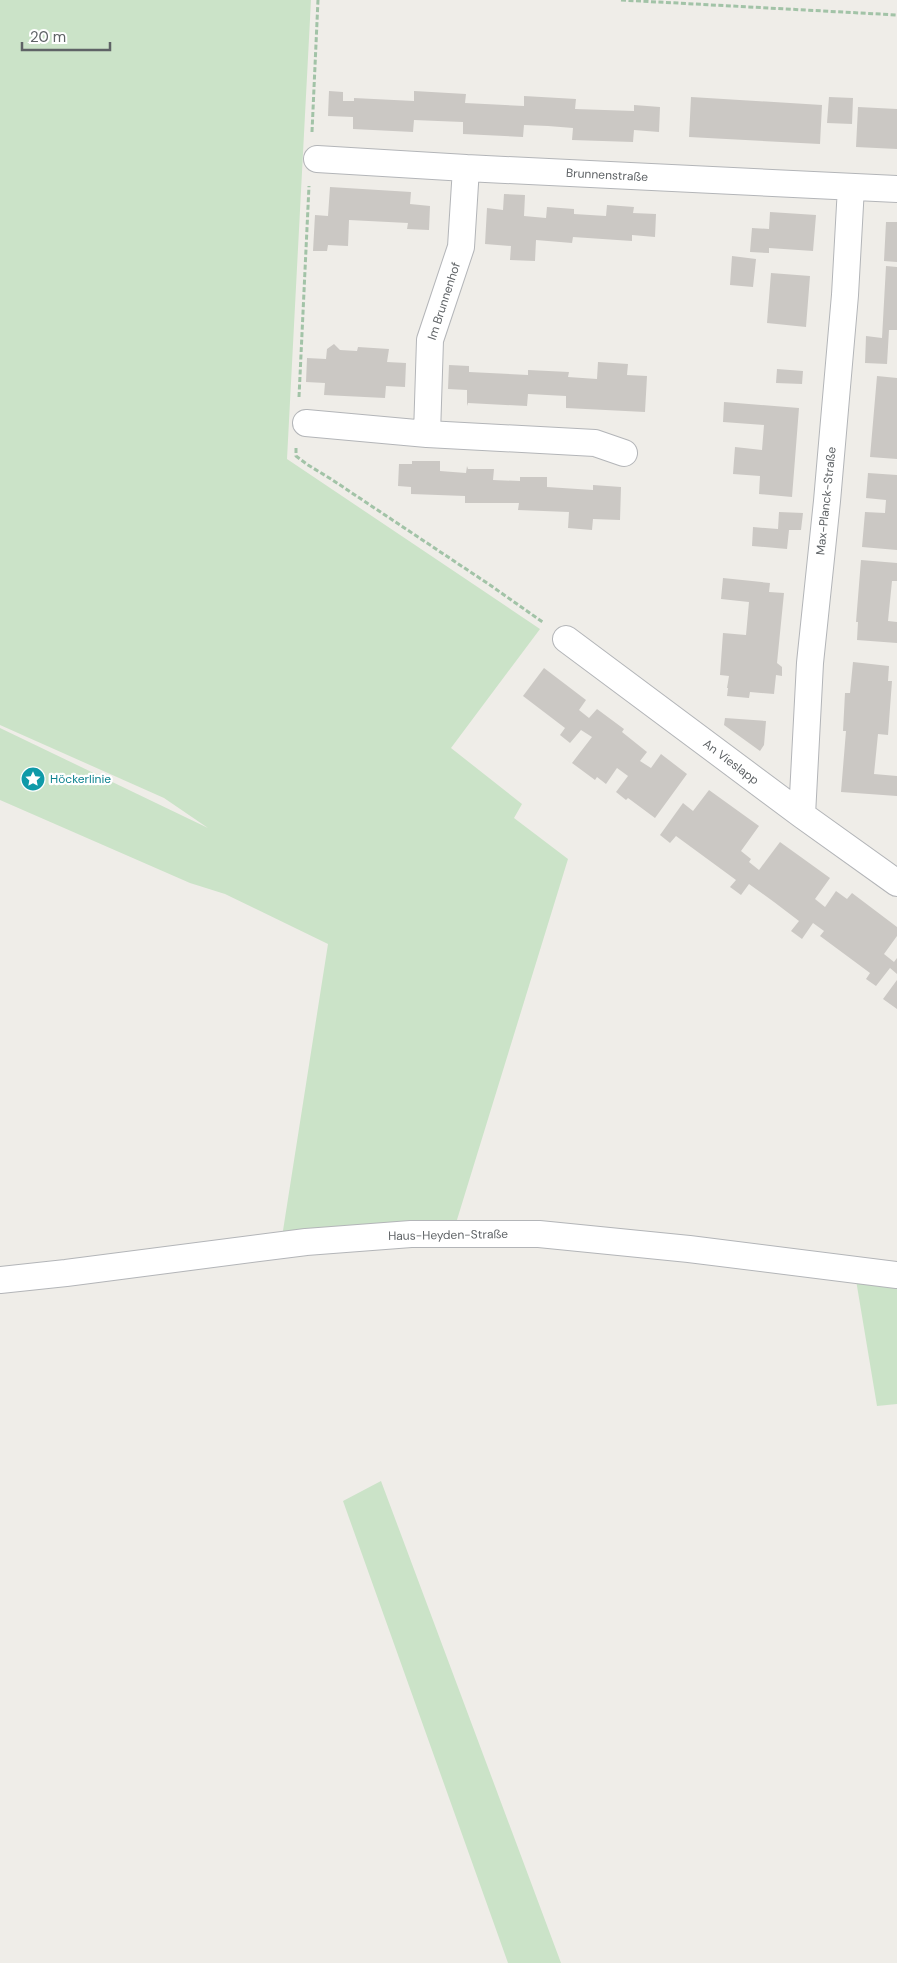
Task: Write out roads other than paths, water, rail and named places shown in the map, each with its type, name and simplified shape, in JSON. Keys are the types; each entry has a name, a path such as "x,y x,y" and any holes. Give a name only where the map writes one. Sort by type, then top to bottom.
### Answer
{"street":[{"name":"Brunnenstraße","path":"313,158 466,168 897,189"},
{"name":"Im Brunnenhof","path":"427,434 430,340 461,248 466,168"},
{"name":"Max-Planck-Straße","path":"802,815 810,663 827,501 845,295 851,187"},
{"path":"300,421 427,434 595,443 624,453"},
{"name":"An Vieslapp","path":"566,640 897,883"},
{"name":"Haus-Heyden-Straße","path":"0,1280 306,1242 411,1234 539,1234 689,1249 897,1276"}],"place":[{"name":"Höckerlinie","path":"33,779"}]}
